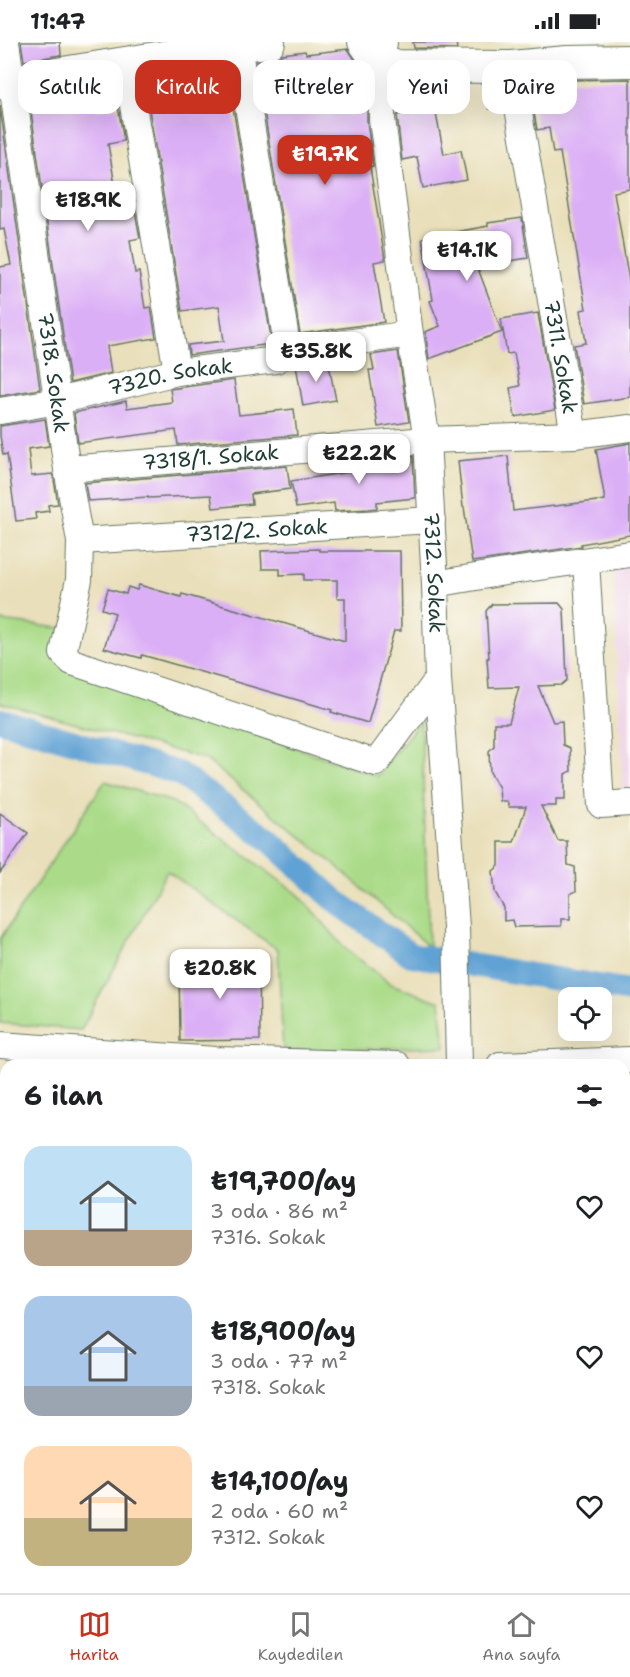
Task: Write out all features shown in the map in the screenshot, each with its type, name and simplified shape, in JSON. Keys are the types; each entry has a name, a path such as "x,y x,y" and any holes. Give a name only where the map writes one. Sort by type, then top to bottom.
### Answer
{"street":[{"name":"7318. Sokak","path":"6,42 6,82 80,541 79,580 63,653 72,662 376,764 438,679"},
{"path":"6,82 126,63 191,48 254,44 288,351"},
{"path":"376,50 482,63"},
{"name":"7312. Sokak","path":"376,50 381,119 427,440 438,679 456,927 459,1059"},
{"path":"537,60 566,52 630,61"},
{"path":"126,63 177,372"},
{"name":"7311. Sokak","path":"519,114 574,435"},
{"name":"7320. Sokak","path":"0,411 58,401 177,372 276,360 288,351 410,334"},
{"name":"7318/1. Sokak","path":"67,469 427,440 574,435 630,429"},
{"name":"7312/2. Sokak","path":"80,541 432,520"},
{"path":"435,584 630,554"},
{"path":"586,561 601,805 630,803"},
{"path":"0,1045 95,1058 156,1059"}],"shaded area":[{"path":"630,556 630,792 623,793 613,557"}],"green space":[{"path":"0,621 60,628 70,669 377,776 421,720 429,947 333,863 205,759 0,703"},
{"path":"105,781 173,802 298,894 346,949 391,984 440,1002 445,1047 283,1051 278,950 167,871 81,1030 0,1023 0,939"}],"building":[{"path":"21,42 60,42 61,55 24,60"},
{"path":"413,42 456,42 457,49 414,48"},
{"path":"348,49 355,60 271,60 282,54 305,51 306,54"},
{"path":"630,79 630,189 614,192 630,287 630,397 584,404 574,345 586,343 581,310 586,309 560,152 553,153 549,128 537,130 534,114 577,114 577,80"},
{"path":"0,106 40,389 0,396 0,267 11,265 4,229 0,230"},
{"path":"31,114 119,114 124,141 108,144 119,209 134,206 140,238 130,240 135,273 139,272 145,308 151,307 156,338 107,346 111,373 70,383"},
{"path":"150,114 234,114 272,344 189,355 188,345 224,341 219,306 182,311"},
{"path":"265,114 367,114 373,166 370,167 385,260 374,262 384,322 300,334"},
{"path":"436,114 444,154 461,150 467,180 423,188 417,157 402,160 397,115"},
{"path":"522,218 528,258 477,266 502,332 429,359 425,332 440,326 430,301 433,300 422,238"},
{"path":"538,313 555,410 515,417 510,388 520,386 514,353 507,354 501,319"},
{"path":"398,351 409,422 378,427 369,370 374,370 371,355"},
{"path":"328,361 336,400 303,406 296,365"},
{"path":"234,380 239,415 294,409 297,435 178,445 176,430 78,443 74,413 126,401 127,408 172,402 170,389"},
{"path":"45,419 49,446 28,449 31,476 53,474 58,504 48,505 49,511 35,513 36,519 16,521 7,454 3,455 0,426"},
{"path":"630,443 630,535 581,544 582,546 472,562 458,461 508,456 513,511 605,500 596,449"},
{"path":"413,456 415,498 377,502 377,508 369,509 335,511 334,503 296,508 291,481 348,472 347,463"},
{"path":"287,466 290,489 251,494 252,504 213,508 211,495 88,501 85,483"},
{"path":"319,549 319,551 400,551 401,631 394,631 368,723 331,712 332,710 142,655 141,658 104,648 115,613 102,609 108,589 126,594 128,587 137,590 139,585 181,597 182,594 345,641 345,598 337,598 337,580 304,580 304,574 280,575 280,569 262,569 261,551"},
{"path":"559,603 564,609 567,680 561,685 538,686 553,722 562,721 563,745 570,748 571,771 565,774 565,800 556,800 556,806 541,806 558,841 567,841 568,865 575,867 576,891 570,894 570,919 561,919 561,926 514,927 512,920 504,921 504,908 495,892 493,871 499,866 499,842 514,842 526,807 509,807 507,801 500,801 499,788 490,772 489,751 494,746 494,723 509,723 519,687 489,688 486,611 492,604"},
{"path":"0,813 28,833 0,873"},
{"path":"259,958 260,1040 180,1041 179,959"}],"waterway":[{"path":"0,720 178,773 266,837 337,902 411,955 630,991"}]}
